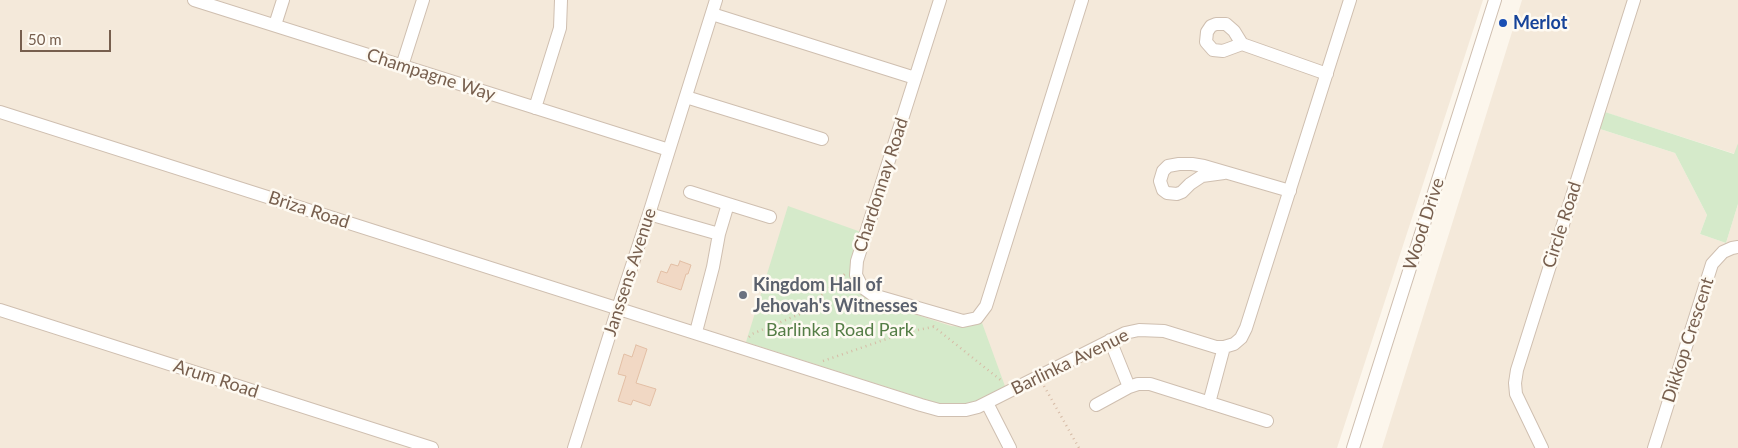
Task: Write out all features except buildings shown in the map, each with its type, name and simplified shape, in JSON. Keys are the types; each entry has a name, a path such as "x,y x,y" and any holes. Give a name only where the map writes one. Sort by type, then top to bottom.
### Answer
{"street":[{"name":"Champagne Way","path":"194,0 669,150"},
{"path":"275,26 283,0"},
{"path":"402,66 423,0"},
{"path":"535,108 560,28 561,0"},
{"name":"Janssens Avenue","path":"574,448 650,214 716,0"},
{"name":"Chardonnay Road","path":"940,0 857,260 856,274 858,281 868,292 958,321"},
{"path":"958,321 968,321 977,318 986,306 1082,0"},
{"path":"1209,402 1224,347 1234,344 1241,338 1246,328 1350,0"},
{"name":"Wood Drive","path":"1353,448 1495,0"},
{"name":"Circle Road","path":"1542,448 1516,394 1517,370 1634,0"},
{"path":"712,14 915,78"},
{"path":"1242,44 1327,74"},
{"path":"686,97 822,139"},
{"name":"Briza Road","path":"0,112 618,308"},
{"path":"1224,172 1290,191"},
{"path":"690,192 770,217"},
{"path":"696,332 728,204"},
{"path":"650,214 719,234"},
{"name":"Dikkop Crescent","path":"1654,448 1712,264 1722,252 1738,247"},
{"name":"Barlinka Avenue","path":"618,308 938,410 966,410 987,402 1125,333 1153,330 1164,331 1216,347 1224,347"},
{"name":"Arum Road","path":"0,310 432,448"},
{"path":"1110,340 1129,388"},
{"path":"1096,405 1138,384 1150,384 1267,421"},
{"path":"987,402 1010,448"}],"path":[{"path":"743,347 752,334 800,314 836,281 856,267"},
{"path":"928,312 926,320 933,327 1005,384 1009,392"},
{"path":"814,370 817,363 904,333 958,321"},
{"path":"1039,376 1079,448"}],"shaded area":[{"path":"0,0 1483,0 1337,448 0,448"},
{"path":"1522,0 1738,0 1738,143 1735,154 1598,110 1600,129 1675,153 1707,215 1700,234 1726,243 1738,204 1738,448 1382,448"}],"green space":[{"path":"1605,112 1734,154 1738,143 1738,204 1726,243 1700,234 1707,215 1675,153 1600,129"},
{"name":"Barlinka Road Park","path":"788,206 861,232 851,280 857,291 865,298 951,326 966,327 981,320 1006,389 968,405 940,404 746,342"}],"place":[{"name":"Merlot","path":"1503,23"},
{"name":"Kingdom Hall of Jehovah's Witnesses","path":"743,295"}]}
